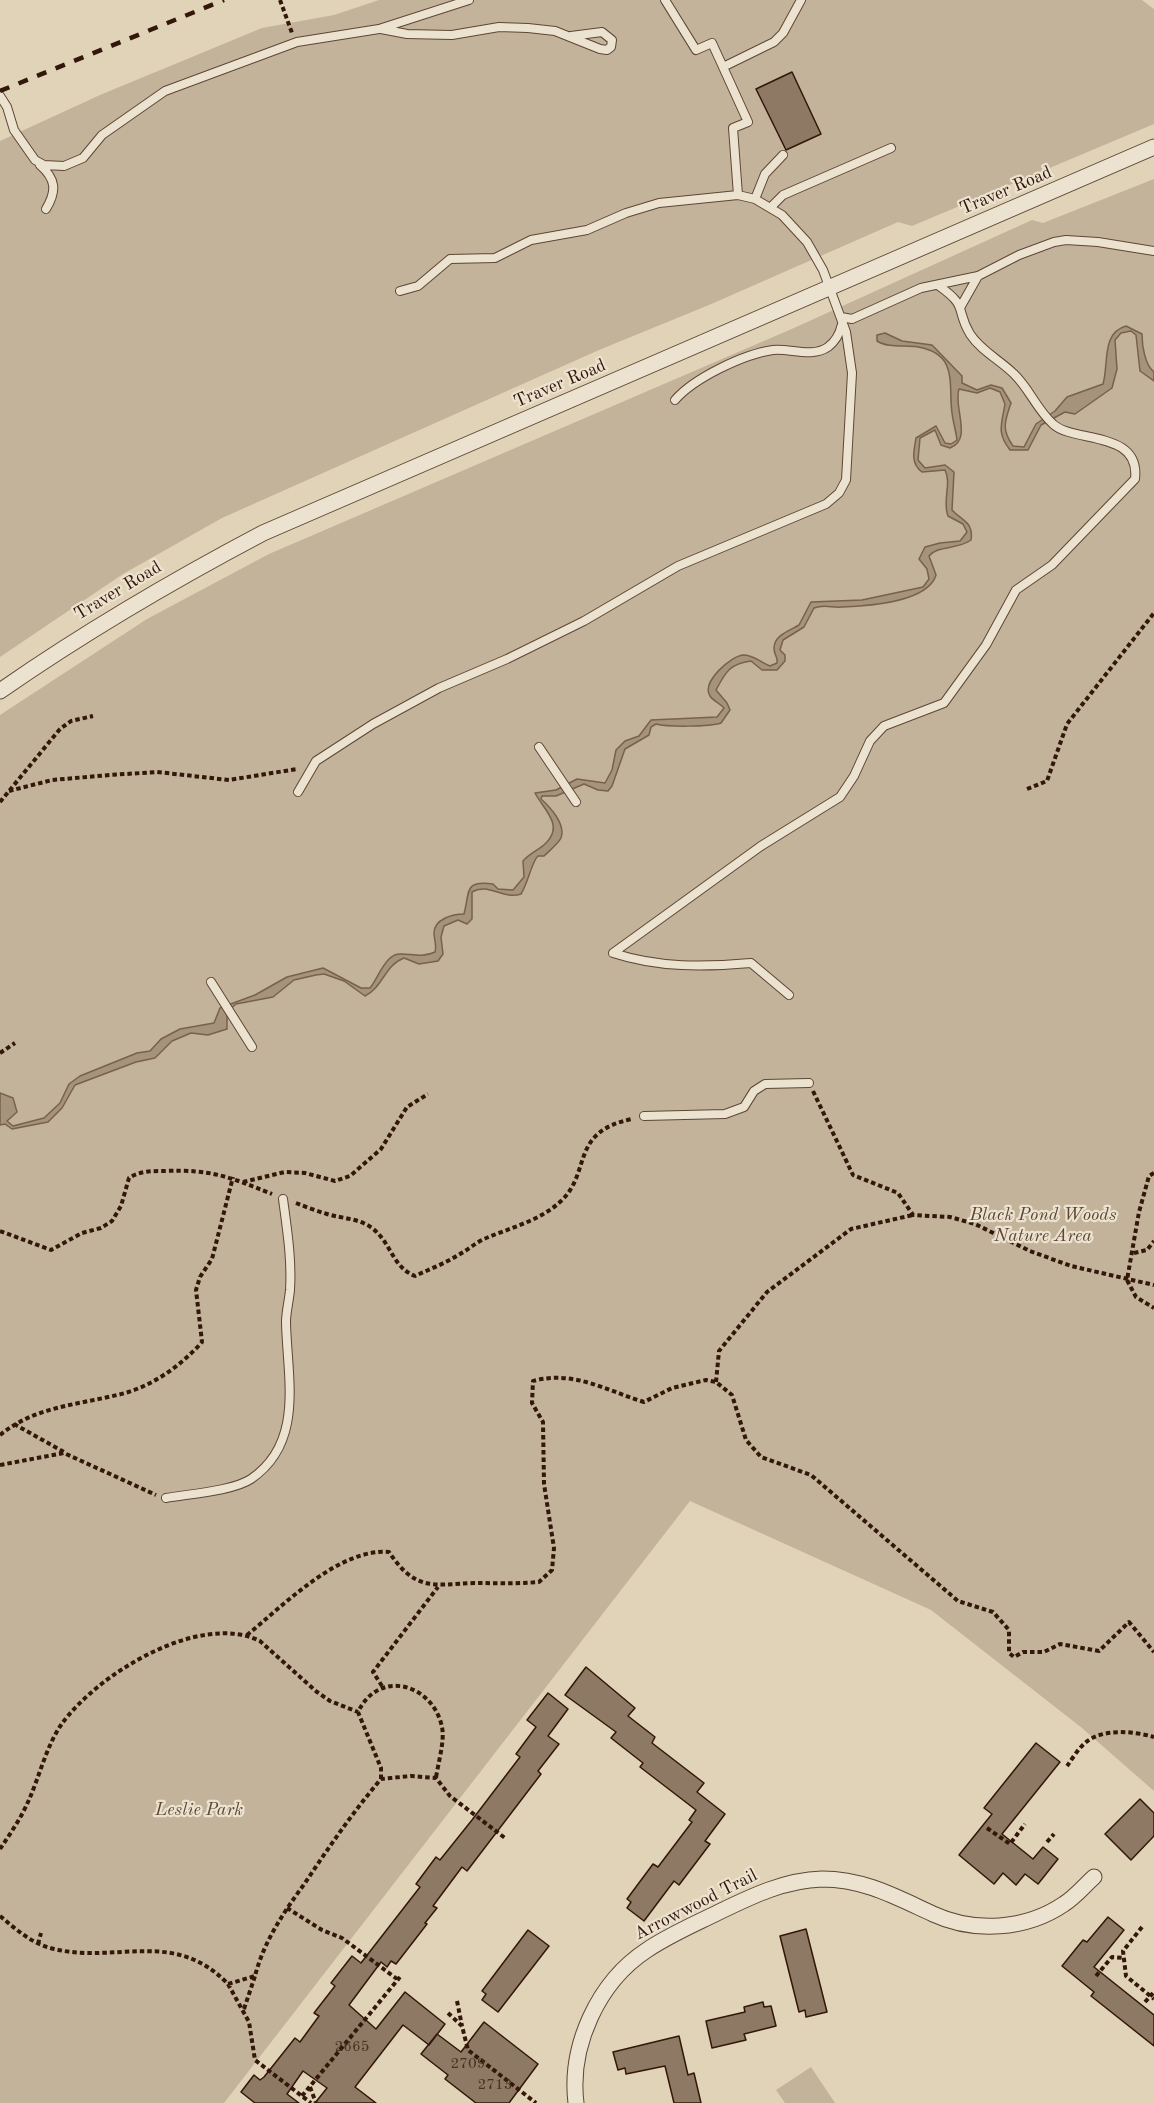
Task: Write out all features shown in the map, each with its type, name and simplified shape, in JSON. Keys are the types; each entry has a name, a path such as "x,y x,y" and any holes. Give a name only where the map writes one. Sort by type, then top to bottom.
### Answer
{"street":[{"name":"Traver Road","path":"0,691 81,635 187,573 263,533 1154,147"},
{"name":"Arrowwood Trail","path":"576,2103 575,2067 580,2043 598,2003 622,1971 634,1959 664,1939 766,1890 795,1882 845,1880 886,1891 957,1923 982,1927 1022,1923 1043,1915 1064,1905 1094,1877"}],"lane":[{"path":"35,160 51,167 74,164 83,158 102,135 165,91 297,42 379,29 469,0"},
{"path":"665,0 696,50 712,43 748,122 733,129 738,195"},
{"path":"723,68 774,42 783,33 801,0"},
{"path":"379,29 407,34 452,35 513,27 555,31 600,49 607,50 611,47 612,40 602,32 571,36"},
{"path":"0,96 7,107 14,130 35,160 51,175 55,188 46,209"},
{"path":"771,207 783,195 891,148"},
{"path":"755,199 770,166 783,155"},
{"path":"298,792 312,766 330,750 420,699 584,621 678,566 744,540 832,500 846,480 852,413 852,357 842,319 807,242 771,207 755,199 738,195 659,203 626,213 587,230 531,240 495,258 450,259 418,286 400,291"},
{"path":"842,319 852,319 921,288 978,276 1018,255 1066,240 1154,251"},
{"path":"962,306 978,276"},
{"path":"789,995 751,963 695,968 631,959 613,953 761,846 840,797 854,776 870,741 884,726 944,703 986,645 1016,590 1052,565 1136,479 1136,472 1127,453 1113,443 1065,432 1050,422 1014,373 987,353 970,334 962,306 939,286"},
{"path":"675,400 687,386 743,360 773,350 817,351 828,347 840,333 842,319"},
{"path":"539,747 576,802"},
{"path":"211,982 252,1047"},
{"path":"644,1116 714,1116 744,1107 754,1091 765,1084 809,1083"},
{"path":"166,1498 249,1481 262,1470 284,1440 289,1419 286,1320 290,1289 289,1243 283,1199"}],"path":[{"path":"280,0 297,42"},
{"path":"1027,789 1047,781 1067,724 1154,613"},
{"path":"0,802 60,729 71,721 93,716"},
{"path":"9,791 52,780 101,775 157,772 229,780 312,766"},
{"path":"0,1053 15,1043"},
{"path":"809,1083 853,1175 898,1192 913,1215"},
{"path":"242,1182 285,1172 305,1173 335,1181 350,1176 381,1149 407,1107 428,1094"},
{"path":"0,1231 51,1250 112,1221 121,1206 129,1178 135,1173 197,1170 233,1177 283,1199 330,1215 360,1221 384,1238 390,1253 404,1272 415,1276 454,1258 482,1240 510,1230 547,1211 563,1199 588,1143 614,1124 644,1116"},
{"path":"1154,1173 1149,1176 1138,1212 1134,1253 1127,1281 1136,1297 1154,1308"},
{"path":"0,1435 14,1424 55,1408 119,1395 141,1386 187,1359 202,1342 196,1290 212,1259 233,1177"},
{"path":"716,1382 718,1351 767,1292 851,1229 913,1215 950,1217 975,1224 1030,1251 1071,1266 1127,1281 1154,1285"},
{"path":"1134,1253 1147,1250 1154,1241"},
{"path":"247,1635 328,1569 375,1551 389,1552 401,1570 416,1580 438,1587 539,1582 552,1570 554,1548 544,1484 543,1422 532,1403 533,1382 558,1376 584,1381 644,1402 672,1388 706,1380 716,1382 732,1395 746,1440 761,1457 811,1475 958,1601 993,1612 1009,1630 1009,1653 1014,1658 1023,1652 1044,1652 1060,1644 1099,1651 1129,1622 1154,1653"},
{"path":"14,1424 64,1453 166,1498"},
{"path":"0,1465 64,1453"},
{"path":"382,1686 374,1672 438,1587"},
{"path":"0,1849 28,1803 59,1728 84,1700 143,1658 177,1640 220,1632 247,1635 260,1641 330,1701 358,1712 381,1768 381,1779 334,1839 270,1936 244,2010"},
{"path":"358,1712 368,1694 382,1686 402,1685 422,1695 434,1707 443,1728 436,1778 450,1797 505,1838"},
{"path":"1067,1766 1085,1742 1108,1733 1137,1732 1154,1737"},
{"path":"381,1779 411,1776 436,1778"},
{"path":"987,1828 1010,1844 1026,1824"},
{"path":"1047,1842 1054,1834"},
{"path":"287,1908 322,1930 342,1938 398,1978 302,2096"},
{"path":"0,1916 38,1944 56,1949 86,1953 163,1950 192,1959 228,1984 249,2022 255,2060 311,2103"},
{"path":"1142,1926 1123,1951 1126,1976 1153,1996 1145,2002"},
{"path":"38,1944 41,1934"},
{"path":"1096,1976 1112,1957 1124,1958"},
{"path":"228,1984 255,1976"},
{"path":"457,2001 468,2050 536,2103"},
{"path":"448,2013 462,2026"},
{"path":"310,2086 316,2103"}],"green space":[{"path":"379,0 1142,0 1154,9 1154,124 912,226 898,222 709,305 599,350 222,518 123,574 0,657 0,141 100,95 262,28 334,15"},
{"path":"1154,179 1154,1791 1082,1728 931,1610 690,1501 224,2103 0,2103 0,715 147,619 269,554 794,328 1032,220 1043,223"},
{"path":"811,2067 835,2103 785,2103 776,2090"}],"shaded area":[{"path":"1126,326 1142,334 1145,355 1148,365 1154,372 1154,381 1140,371 1136,335 1131,331 1121,333 1115,340 1117,369 1112,388 1075,414 1065,412 1041,425 1028,450 1010,450 1003,438 1001,428 1005,404 1000,392 990,388 977,393 959,389 961,431 957,444 950,448 941,445 935,430 920,438 918,460 925,468 945,465 954,472 952,510 969,525 971,540 937,550 929,556 936,575 931,584 910,597 896,601 814,608 804,627 783,640 780,650 785,655 785,661 777,670 762,670 751,661 733,666 726,673 716,690 730,710 721,723 688,726 656,724 651,727 649,735 625,749 612,786 608,791 598,790 584,784 556,796 542,796 541,799 553,811 559,822 562,833 560,840 544,856 538,856 521,894 508,895 484,889 472,892 472,919 467,924 458,920 444,926 441,937 443,954 438,961 419,964 404,958 392,966 376,987 365,996 344,981 324,974 294,980 273,997 236,1004 227,1012 227,1029 208,1035 191,1033 172,1041 155,1058 136,1062 75,1085 62,1108 48,1122 12,1129 5,1124 0,1125 0,1093 13,1098 17,1112 7,1121 13,1126 44,1118 60,1103 69,1084 80,1076 137,1053 150,1051 161,1039 180,1029 214,1023 220,1008 255,995 287,977 323,968 361,988 370,988 389,959 394,956 435,952 434,933 437,924 445,918 464,914 468,893 473,886 484,883 493,884 498,889 513,890 524,877 523,861 546,843 551,836 553,824 551,818 535,793 556,790 577,779 605,783 612,770 616,750 625,741 639,736 651,720 717,717 724,708 710,696 708,690 713,677 738,656 754,657 770,666 777,663 775,643 799,625 811,602 862,600 923,587 929,579 927,569 919,559 925,547 960,541 967,532 963,524 948,516 946,504 948,481 945,470 922,472 916,465 914,457 916,438 936,426 945,443 951,444 957,440 952,413 949,372 940,356 931,351 918,347 886,345 877,341 877,335 885,333 902,341 932,345 962,376 962,383 977,390 991,385 1002,388 1011,403 1006,420 1007,435 1013,446 1024,447 1036,424 1055,411 1067,397 1103,384 1109,342 1118,330"}],"building":[{"path":"792,72 821,134 786,150 756,89"},
{"path":"586,1667 635,1708 628,1716 655,1737 652,1743 704,1783 697,1792 725,1814 705,1841 710,1844 679,1885 674,1881 644,1921 627,1908 631,1902 627,1899 653,1864 658,1867 692,1822 689,1820 696,1810 640,1767 643,1763 611,1738 616,1732 565,1695"},
{"path":"548,1693 568,1709 548,1736 559,1744 538,1771 541,1774 467,1871 462,1867 433,1906 437,1908 425,1923 427,1924 396,1964 391,1961 387,1967 381,1962 349,2005 376,2029 405,1992 445,2024 429,2045 403,2025 355,2087 376,2103 315,2103 327,2088 303,2071 287,2094 299,2103 255,2103 241,2092 254,2075 260,2080 264,2077 295,2038 300,2042 319,2016 314,2013 335,1986 331,1983 352,1956 361,1963 420,1887 416,1884 436,1857 440,1860 472,1820 520,1757 516,1754 536,1727 527,1720"},
{"path":"1036,1743 1060,1762 1002,1834 1033,1859 1043,1847 1058,1859 1038,1884 1025,1874 1016,1885 1003,1873 994,1884 959,1855 992,1814 984,1808"},
{"path":"1140,1799 1154,1813 1154,1836 1131,1860 1105,1834"},
{"path":"1108,1917 1124,1930 1094,1967 1154,2015 1154,2046 1091,1996 1094,1992 1062,1966 1083,1940 1087,1942"},
{"path":"806,1929 827,2012 806,2017 805,2010 799,2012 780,1936"},
{"path":"528,1930 549,1946 498,2012 482,2000 486,1994 482,1991"},
{"path":"763,2002 764,2007 771,2006 776,2026 744,2034 746,2040 712,2048 706,2021 745,2012 744,2007"},
{"path":"484,2022 538,2064 509,2103 476,2103 445,2079 448,2075 421,2054 437,2034 461,2052"},
{"path":"679,2036 688,2075 694,2073 701,2103 674,2103 665,2066 626,2074 625,2068 618,2070 613,2052"}],"railway":[{"path":"0,91 224,0"}],"park label":[{"name":"Black Pond Woods Nature Area","path":"1043,1225"},
{"name":"Leslie Park","path":"199,1810"}]}
